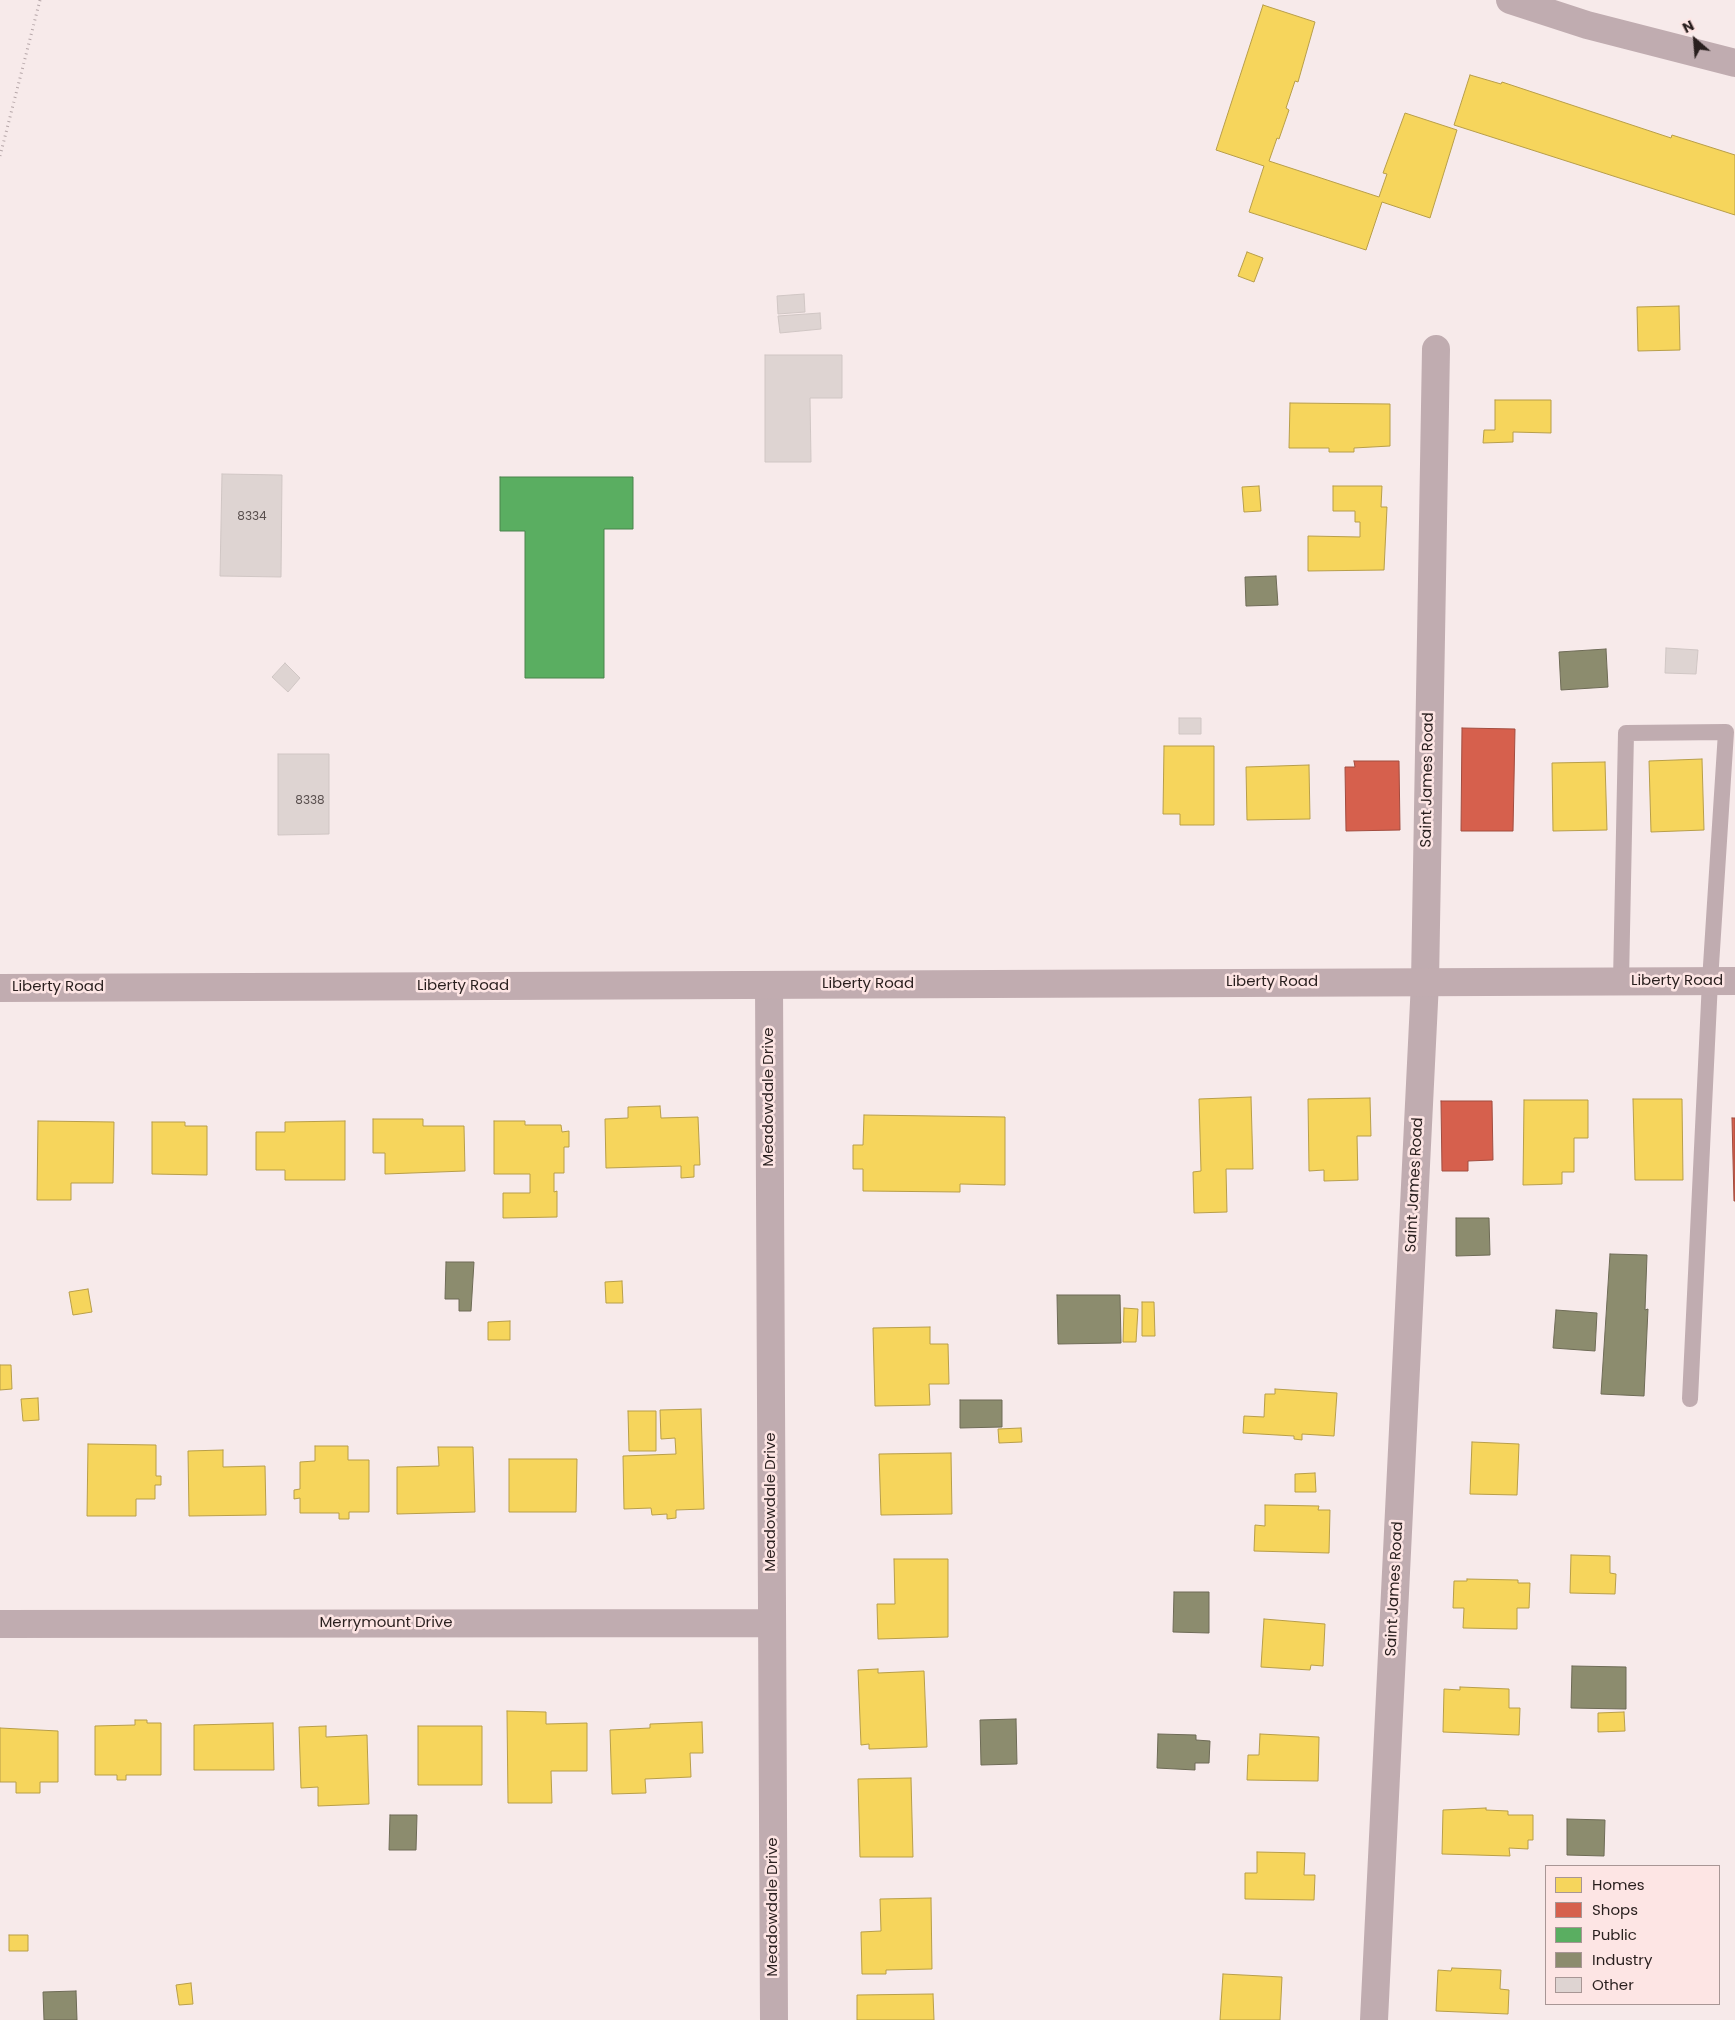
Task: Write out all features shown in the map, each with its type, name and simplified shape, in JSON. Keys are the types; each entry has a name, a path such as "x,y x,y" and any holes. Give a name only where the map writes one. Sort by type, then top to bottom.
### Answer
{"main road":[{"name":"Liberty Road","path":"0,988 1722,981"}],"street":[{"path":"1510,0 1587,25 1735,63"},
{"name":"Saint James Road","path":"1374,2020 1425,982 1436,349"},
{"name":"Meadowdale Drive","path":"769,984 774,2020"},
{"name":"Merrymount Drive","path":"0,1624 771,1623"}],"lane":[{"path":"1621,981 1626,733 1726,732 1722,981 1690,1399"}],"path":[{"path":"0,156 40,0"}],"building: Homes":[{"path":"1263,5 1315,22 1298,82 1295,81 1286,108 1289,110 1269,161 1379,197 1387,174 1383,173 1405,113 1457,130 1430,218 1382,202 1366,250 1249,212 1264,166 1216,150"},
{"path":"1470,75 1501,84 1502,82 1671,138 1672,135 1735,155 1735,215 1454,125"},
{"path":"1247,252 1263,258 1254,282 1238,276"},
{"path":"1679,306 1680,350 1638,351 1637,307"},
{"path":"1495,400 1551,400 1551,433 1513,432 1513,442 1483,443 1484,430 1495,430"},
{"path":"1290,403 1390,404 1390,446 1354,448 1354,452 1329,452 1329,448 1289,448"},
{"path":"1259,486 1261,511 1244,512 1242,487"},
{"path":"1333,486 1382,486 1381,507 1387,507 1384,570 1308,571 1308,536 1360,537 1360,522 1355,522 1355,511 1333,511"},
{"path":"1164,746 1214,746 1214,825 1180,825 1180,814 1163,814"},
{"path":"1702,759 1704,830 1651,832 1649,761"},
{"path":"1605,762 1607,830 1553,831 1552,763"},
{"path":"1309,765 1310,819 1247,820 1246,767"},
{"path":"1251,1097 1253,1169 1226,1169 1227,1212 1194,1213 1193,1172 1201,1171 1199,1099"},
{"path":"1370,1098 1371,1136 1357,1136 1358,1180 1324,1181 1324,1170 1309,1171 1308,1099"},
{"path":"1633,1099 1682,1099 1683,1180 1635,1180"},
{"path":"1524,1100 1588,1100 1588,1138 1574,1138 1574,1172 1562,1172 1562,1184 1523,1185"},
{"path":"660,1106 661,1118 698,1117 700,1165 694,1165 694,1177 681,1178 681,1166 606,1168 605,1119 628,1118 628,1107"},
{"path":"864,1115 1005,1117 1005,1185 960,1184 960,1192 863,1191 863,1169 853,1169 853,1145 863,1145"},
{"path":"373,1119 423,1119 423,1126 464,1126 465,1171 385,1174 385,1153 373,1153"},
{"path":"38,1121 114,1122 113,1183 71,1183 71,1200 37,1200"},
{"path":"345,1121 345,1180 285,1180 285,1170 256,1170 256,1132 285,1132 285,1122"},
{"path":"494,1121 525,1121 525,1125 561,1125 562,1132 569,1131 569,1147 564,1147 564,1173 554,1173 554,1192 557,1191 557,1217 503,1218 503,1193 530,1193 530,1174 494,1174"},
{"path":"152,1122 185,1122 185,1126 207,1126 207,1175 152,1174"},
{"path":"622,1281 623,1303 606,1303 605,1282"},
{"path":"88,1289 92,1312 73,1315 69,1292"},
{"path":"1142,1302 1154,1302 1155,1336 1142,1336"},
{"path":"1124,1308 1138,1309 1136,1342 1123,1342"},
{"path":"510,1321 510,1340 488,1340 488,1322"},
{"path":"930,1327 930,1344 948,1344 949,1384 929,1384 930,1405 875,1406 873,1328"},
{"path":"0,1365 11,1365 12,1389 0,1390"},
{"path":"1275,1389 1337,1393 1334,1436 1302,1434 1302,1440 1294,1439 1294,1436 1243,1433 1244,1416 1264,1417 1265,1394 1275,1394"},
{"path":"38,1398 39,1420 23,1421 21,1399"},
{"path":"701,1409 704,1509 676,1510 676,1518 667,1519 667,1514 652,1515 651,1508 624,1509 623,1456 676,1454 675,1438 661,1439 660,1410"},
{"path":"628,1411 656,1411 656,1451 629,1451"},
{"path":"1021,1428 1022,1442 999,1443 998,1429"},
{"path":"1472,1442 1519,1444 1517,1495 1470,1494"},
{"path":"88,1444 156,1445 156,1476 161,1476 161,1485 155,1485 155,1499 136,1499 136,1516 87,1516"},
{"path":"315,1446 348,1446 348,1460 369,1460 369,1512 349,1512 349,1519 339,1519 339,1513 300,1513 300,1498 294,1499 294,1490 300,1489 300,1462 315,1461"},
{"path":"438,1447 473,1447 475,1512 397,1514 397,1467 439,1466"},
{"path":"223,1450 223,1467 265,1466 266,1515 189,1516 188,1451"},
{"path":"951,1453 952,1514 881,1515 879,1454"},
{"path":"509,1459 577,1459 576,1512 509,1512"},
{"path":"1315,1473 1316,1492 1295,1492 1295,1474"},
{"path":"1265,1505 1319,1506 1318,1510 1330,1510 1329,1553 1254,1551 1255,1525 1265,1526"},
{"path":"1571,1555 1610,1556 1610,1573 1616,1574 1615,1594 1570,1593"},
{"path":"894,1559 948,1559 948,1637 878,1639 877,1604 895,1604"},
{"path":"1467,1579 1518,1580 1518,1583 1530,1583 1529,1608 1517,1608 1517,1629 1463,1628 1464,1608 1453,1608 1454,1581 1467,1581"},
{"path":"1264,1619 1325,1624 1323,1666 1311,1665 1310,1670 1261,1667"},
{"path":"878,1669 878,1673 924,1671 927,1747 869,1749 869,1744 861,1745 858,1670"},
{"path":"1460,1687 1509,1689 1509,1708 1520,1708 1519,1735 1443,1732 1444,1689 1460,1690"},
{"path":"507,1711 546,1712 546,1724 587,1723 587,1771 551,1771 552,1803 508,1803"},
{"path":"1624,1712 1625,1731 1598,1732 1598,1713"},
{"path":"135,1720 147,1720 147,1723 161,1723 161,1775 126,1775 126,1780 117,1780 117,1775 95,1775 95,1726 135,1725"},
{"path":"702,1722 703,1753 690,1753 691,1777 645,1779 646,1793 612,1794 610,1730 650,1728 650,1724"},
{"path":"273,1723 274,1770 194,1770 194,1725"},
{"path":"326,1726 326,1737 367,1735 369,1804 318,1806 318,1787 301,1788 299,1727"},
{"path":"418,1726 482,1726 482,1785 418,1785"},
{"path":"0,1728 58,1731 58,1782 40,1782 40,1793 16,1793 16,1782 0,1782"},
{"path":"1260,1734 1319,1737 1318,1781 1247,1780 1248,1755 1259,1755"},
{"path":"911,1778 913,1857 860,1857 858,1779"},
{"path":"1486,1808 1486,1810 1508,1811 1508,1815 1533,1815 1533,1840 1528,1840 1528,1849 1509,1848 1510,1856 1442,1854 1443,1810"},
{"path":"1257,1852 1305,1853 1304,1875 1315,1875 1314,1900 1245,1899 1245,1873 1257,1873"},
{"path":"931,1898 932,1969 886,1970 886,1974 862,1974 861,1932 881,1931 880,1899"},
{"path":"9,1935 28,1935 28,1951 9,1951"},
{"path":"1452,1968 1501,1970 1500,1989 1509,1990 1508,2014 1436,2011 1438,1970 1451,1971"},
{"path":"1223,1974 1282,1977 1280,2020 1220,2020"},
{"path":"191,1983 193,2004 179,2005 176,1985"},
{"path":"933,1994 934,2020 857,2020 857,1995"}],"building: Shops":[{"path":"1462,728 1515,729 1513,831 1461,831"},
{"path":"1354,761 1399,761 1400,830 1346,831 1345,767 1355,767"},
{"path":"1441,1101 1492,1101 1493,1160 1468,1161 1468,1171 1442,1171"},
{"path":"1732,1118 1735,1118 1735,1201 1734,1201"}],"building: Public":[{"path":"500,477 633,477 633,529 604,529 604,678 525,678 525,531 500,531"}],"building: Industry":[{"path":"1276,576 1278,605 1246,606 1245,577"},
{"path":"1606,649 1608,687 1561,690 1559,652"},
{"path":"1456,1218 1489,1218 1490,1255 1456,1256"},
{"path":"1610,1254 1647,1255 1645,1310 1648,1309 1644,1396 1601,1394"},
{"path":"446,1262 474,1262 471,1311 459,1311 459,1299 445,1299"},
{"path":"1057,1295 1120,1295 1121,1343 1058,1344"},
{"path":"1556,1310 1597,1313 1595,1351 1553,1348"},
{"path":"960,1400 1002,1400 1002,1427 960,1428"},
{"path":"1174,1592 1209,1592 1209,1633 1173,1632"},
{"path":"1572,1666 1626,1667 1626,1709 1571,1708"},
{"path":"1016,1719 1017,1764 981,1765 980,1720"},
{"path":"1158,1734 1196,1735 1196,1740 1210,1741 1209,1763 1195,1763 1195,1770 1157,1768"},
{"path":"390,1815 417,1815 416,1850 389,1850"},
{"path":"1567,1819 1605,1820 1604,1856 1567,1855"},
{"path":"76,1991 77,2020 44,2020 43,1992"}],"building: Other":[{"path":"804,294 805,312 778,314 777,296"},
{"path":"820,313 821,329 780,333 778,316"},
{"path":"765,355 842,355 842,398 810,398 811,462 765,462"},
{"path":"222,474 282,475 281,577 220,576"},
{"path":"1666,648 1698,650 1696,674 1665,673"},
{"path":"285,663 300,678 288,692 272,677"},
{"path":"1179,718 1201,718 1201,734 1179,734"},
{"path":"278,754 329,754 329,834 278,835"}]}
